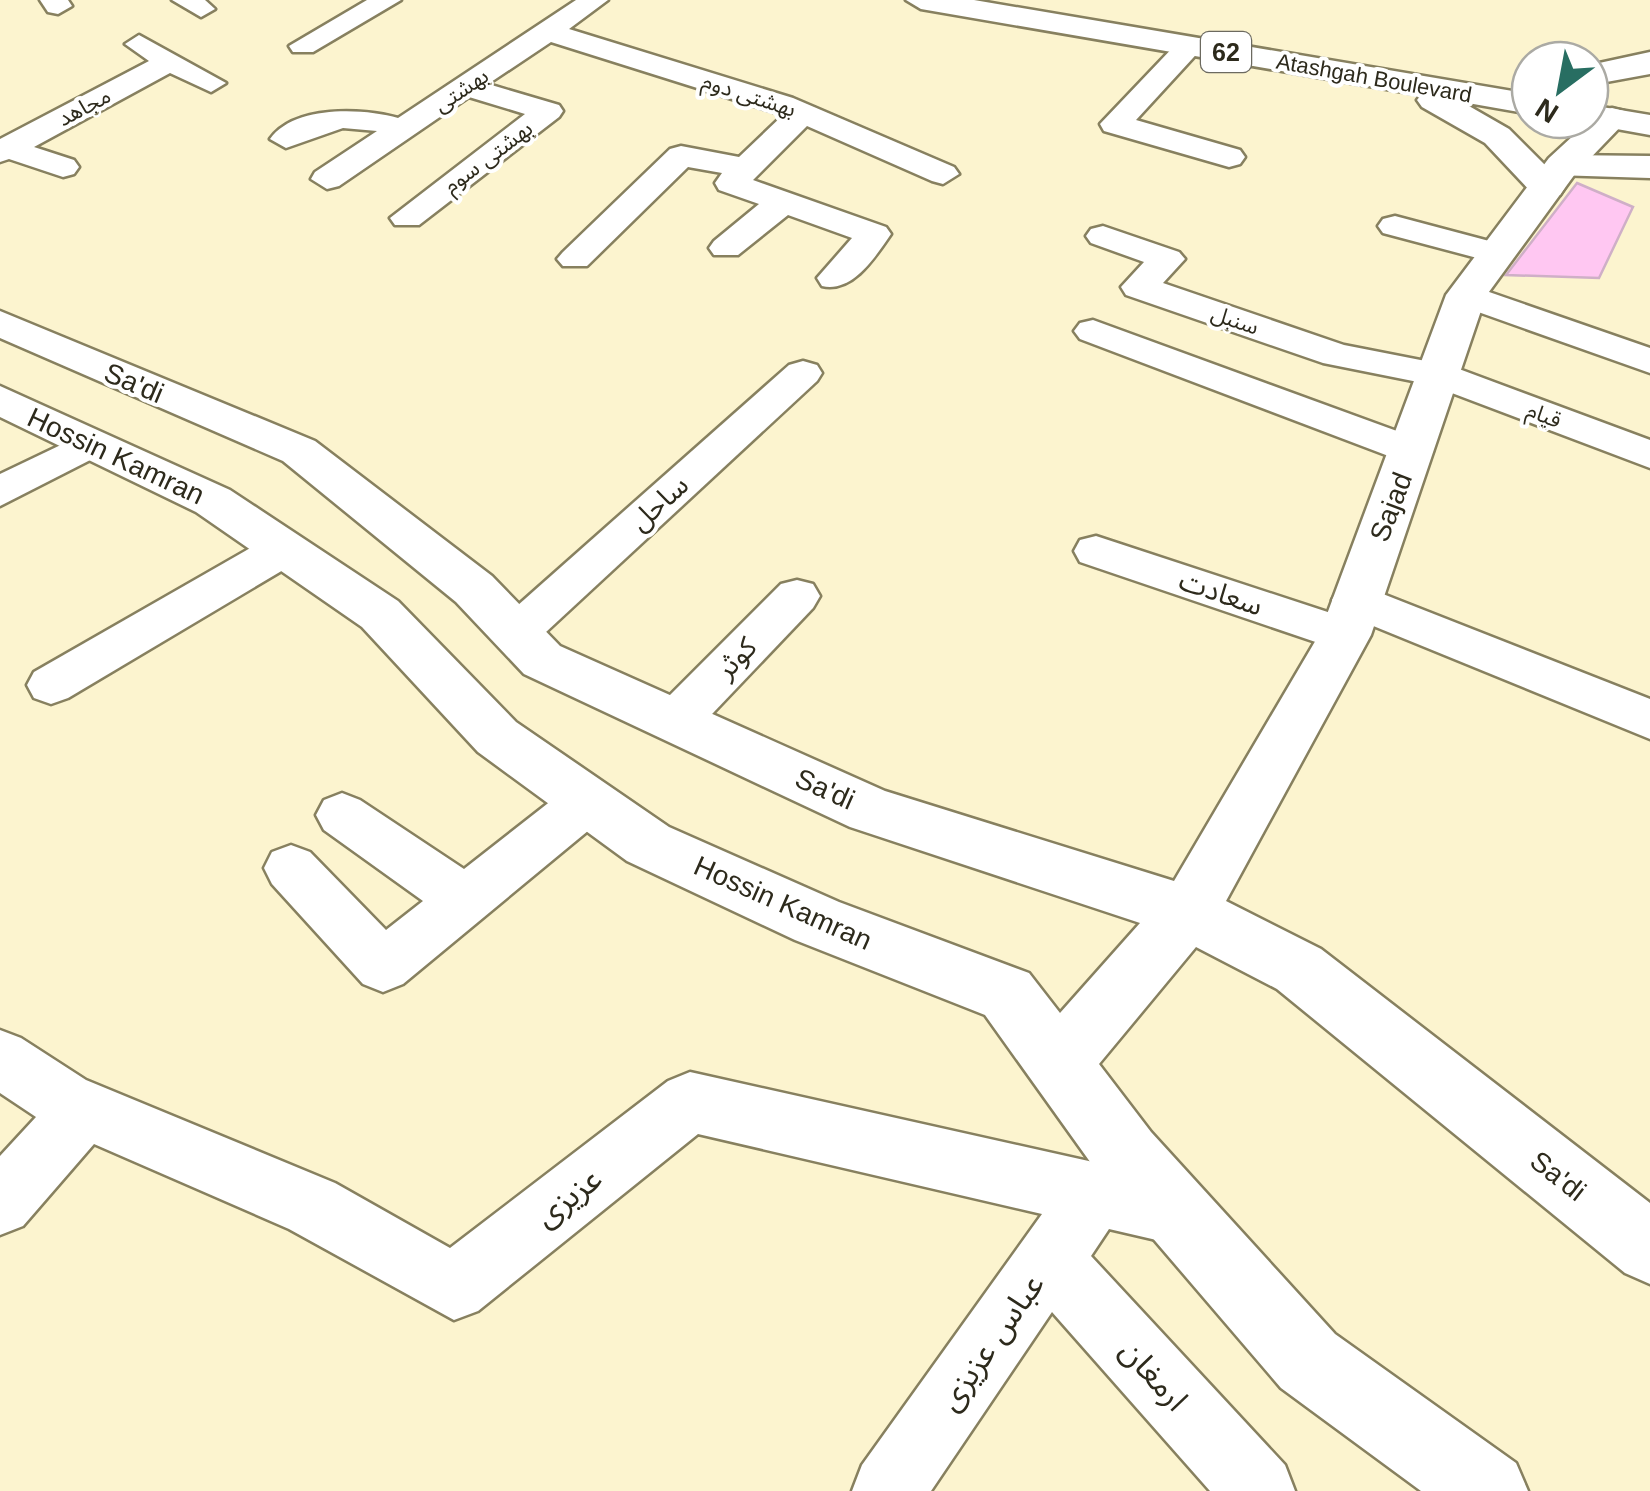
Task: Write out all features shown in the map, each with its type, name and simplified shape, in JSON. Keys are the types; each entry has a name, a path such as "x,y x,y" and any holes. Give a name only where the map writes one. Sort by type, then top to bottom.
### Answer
{"street":[{"path":"303,46 388,0"},
{"name":"بهشتی دوم","path":"534,0 943,174"},
{"name":"Atashgah Boulevard","path":"922,0 1510,101"},
{"name":"Atashgah Boulevard","path":"1079,0 1510,72"},
{"name":"بهشتی","path":"327,180 572,15"},
{"path":"135,41 211,84"},
{"path":"1190,46 1115,124 1229,158"},
{"name":"مجاهد","path":"9,142 168,62"},
{"path":"1610,73 1635,70 1650,62"},
{"path":"1390,80 1497,136 1554,176 1650,167"},
{"name":"بهشتی سوم","path":"407,218 548,110 466,87"},
{"name":"Sajad","path":"1059,1063 1188,912 1350,618 1466,295 1554,176 1624,107"},
{"path":"804,113 731,184 874,234 835,278"},
{"path":"286,139 327,120 360,115 402,129"},
{"path":"9,142 62,167"},
{"path":"575,259 681,156 747,168"},
{"path":"726,248 783,202"},
{"path":"1395,226 1496,253"},
{"name":"سنبل","path":"1103,236 1167,259 1138,286 1336,355 1437,374"},
{"path":"1466,295 1650,361"},
{"name":"Sa'di","path":"0,323 299,451 474,589 542,660 870,810 1188,912 1298,969 1650,1248"},
{"path":"1093,331 1413,451"},
{"name":"ساحل","path":"516,633 802,373"},
{"name":"قیام","path":"1437,374 1650,455"},
{"name":"Hossin Kamran","path":"0,400 213,502 380,614 496,736 648,844 817,922 1007,994 1127,1156 1308,1361 1488,1491"},
{"path":"0,492 90,444"},
{"path":"51,685 284,549"},
{"name":"سعادت","path":"1096,551 1350,618 1650,720"},
{"name":"کوثر","path":"675,721 797,596"},
{"path":"291,868 383,966 588,801"},
{"path":"342,815 464,900"},
{"name":"عزیزی","path":"0,1058 84,1110 312,1206 454,1287 690,1102 1178,1213"},
{"path":"0,1203 84,1110"},
{"name":"عباس عزیزی","path":"888,1491 1094,1194"},
{"name":"ارمغان","path":"1049,1259 1259,1491"}],"building":[{"path":"1577,183 1633,207 1599,278 1506,275"}]}
